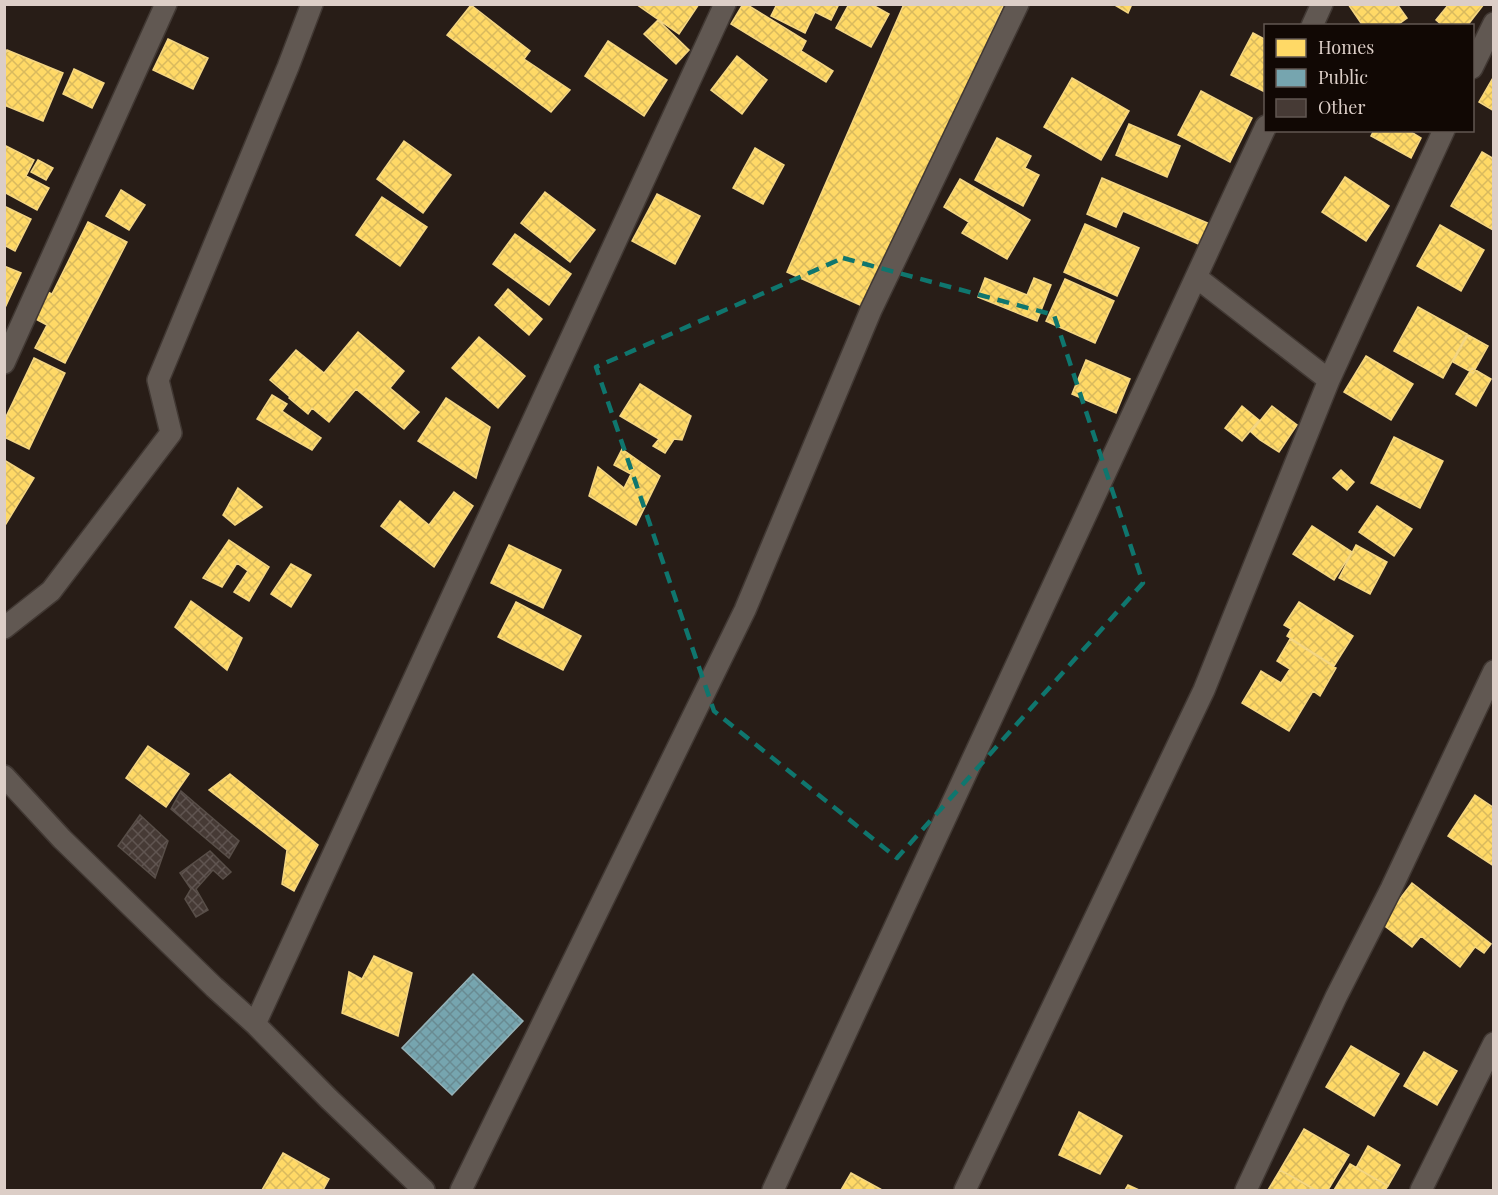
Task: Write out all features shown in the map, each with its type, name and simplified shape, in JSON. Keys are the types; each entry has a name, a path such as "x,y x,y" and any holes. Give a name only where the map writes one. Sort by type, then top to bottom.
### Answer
{"street":[{"path":"4,363 166,4"},
{"path":"4,628 51,591 171,433 158,380 312,4"},
{"path":"255,1024 725,4"},
{"path":"461,1191 745,610 871,310 1018,4"},
{"path":"1313,24 1322,4"},
{"path":"1474,67 1494,23"},
{"path":"773,1191 1264,130"},
{"path":"965,1191 1204,690 1329,380 1443,132"},
{"path":"1196,277 1329,380"},
{"path":"1246,1191 1336,997 1391,889 1494,671"},
{"path":"4,776 62,839 255,1024 424,1191"},
{"path":"1421,1191 1494,1043"}],"highlighted area":[{"path":"843,258 1054,315 1143,583 897,858 714,711 596,367"}],"building: Homes":[{"path":"636,4 699,4 679,34"},
{"path":"743,4 806,41 801,51 833,71 826,82 731,24"},
{"path":"777,4 839,4 831,20 815,12 805,33 771,16"},
{"path":"849,4 871,4 889,14 871,47 836,28"},
{"path":"904,4 1004,4 871,310 787,272"},
{"path":"1113,4 1132,4 1128,13"},
{"path":"1348,4 1397,4 1407,18 1399,24 1362,24"},
{"path":"1449,4 1484,4 1469,24 1441,24 1436,20"},
{"path":"471,5 530,51 524,59 570,90 551,112 447,35"},
{"path":"658,20 689,50 676,64 644,34"},
{"path":"1253,33 1264,39 1264,92 1231,75"},
{"path":"168,39 208,58 193,89 153,70"},
{"path":"608,41 667,80 644,116 585,76"},
{"path":"7,50 63,73 43,121 4,105 4,55"},
{"path":"737,56 767,80 742,114 711,90"},
{"path":"74,69 104,83 92,108 63,94"},
{"path":"1494,76 1494,111 1479,102"},
{"path":"1072,78 1129,111 1101,160 1044,127"},
{"path":"1201,91 1252,118 1230,162 1178,135"},
{"path":"1129,124 1180,146 1167,177 1116,155"},
{"path":"1373,132 1411,132 1421,138 1411,158 1371,136"},
{"path":"997,138 1031,156 1025,168 1039,175 1023,206 975,180"},
{"path":"404,141 451,175 423,213 377,179"},
{"path":"4,145 34,160 26,176 49,188 37,210 4,192"},
{"path":"755,148 784,165 763,204 733,188"},
{"path":"1482,152 1494,159 1493,230 1451,206"},
{"path":"38,160 53,168 46,180 31,172"},
{"path":"1345,177 1389,206 1366,241 1322,212"},
{"path":"1102,178 1212,225 1203,246 1123,211 1116,227 1087,214"},
{"path":"960,179 1030,220 1007,259 962,233 969,222 944,207"},
{"path":"121,190 145,205 129,230 106,216"},
{"path":"545,192 595,230 570,262 521,223"},
{"path":"657,194 700,216 675,264 632,241"},
{"path":"382,197 427,227 400,266 356,235"},
{"path":"4,206 31,219 15,251 4,245"},
{"path":"88,222 127,242 65,363 35,348 47,325 30,316 43,290 52,294"},
{"path":"1085,224 1139,248 1117,296 1064,272"},
{"path":"1440,225 1484,250 1461,291 1417,266"},
{"path":"515,234 571,274 549,305 493,264"},
{"path":"4,266 21,273 4,310"},
{"path":"985,278 1027,295 1034,278 1051,285 1037,321 978,297"},
{"path":"1065,279 1114,301 1095,343 1046,321"},
{"path":"508,289 542,319 529,335 495,305"},
{"path":"1418,307 1467,334 1443,378 1394,351"},
{"path":"358,332 404,371 390,388 419,412 404,429 356,389 329,422 312,408 308,414 270,380 296,350 324,373"},
{"path":"1468,335 1488,346 1473,373 1453,362"},
{"path":"479,337 525,376 498,408 452,368"},
{"path":"1366,356 1413,384 1391,420 1344,392"},
{"path":"34,358 65,373 29,449 4,437 4,421"},
{"path":"1086,360 1130,379 1116,413 1072,394"},
{"path":"1472,368 1491,379 1476,406 1456,394"},
{"path":"640,384 691,416 682,440 674,439 665,453 653,446 659,439 620,416"},
{"path":"272,395 287,404 282,411 321,438 312,450 257,419"},
{"path":"446,398 490,427 476,478 418,441"},
{"path":"1242,406 1259,420 1242,441 1225,428"},
{"path":"1272,406 1297,425 1279,452 1251,432"},
{"path":"1394,437 1443,461 1420,508 1371,483"},
{"path":"622,449 660,476 636,525 589,496 598,467 624,488 631,474 614,465"},
{"path":"4,460 34,478 4,527"},
{"path":"1341,470 1354,482 1347,490 1333,478"},
{"path":"238,488 262,507 235,525 223,515"},
{"path":"454,492 473,506 434,567 381,526 400,501 429,525"},
{"path":"1377,506 1412,529 1394,556 1359,532"},
{"path":"1312,526 1352,552 1334,580 1293,554"},
{"path":"229,540 269,567 249,601 234,592 248,571 237,563 222,587 203,578"},
{"path":"509,545 561,570 543,608 491,583"},
{"path":"1356,545 1387,562 1370,594 1339,578"},
{"path":"291,564 311,575 291,607 271,594"},
{"path":"191,601 242,638 227,670 175,627"},
{"path":"516,602 581,636 563,670 498,637"},
{"path":"1299,602 1353,636 1334,666 1287,636 1291,629 1284,625"},
{"path":"1290,639 1336,668 1320,696 1313,691 1289,731 1242,703 1261,671 1281,683 1290,669 1277,661"},
{"path":"148,746 189,774 166,807 126,778"},
{"path":"230,774 318,845 294,891 282,884 287,850 209,790"},
{"path":"1475,795 1494,808 1494,866 1448,836"},
{"path":"1412,883 1491,944 1484,953 1475,947 1460,967 1421,936 1412,947 1381,923"},
{"path":"374,956 412,973 398,1036 342,1013 349,972 362,979"},
{"path":"1351,1046 1399,1074 1374,1116 1326,1087"},
{"path":"1424,1052 1457,1071 1437,1105 1404,1086"},
{"path":"1079,1112 1122,1136 1100,1174 1059,1155"},
{"path":"1304,1129 1349,1155 1328,1190 1316,1190 1280,1170"},
{"path":"1368,1146 1400,1165 1388,1186 1356,1168"},
{"path":"283,1153 329,1179 323,1190 262,1190"},
{"path":"1350,1164 1388,1186 1385,1190 1334,1190"},
{"path":"1280,1170 1314,1189 1268,1190"},
{"path":"851,1173 882,1190 841,1190"},
{"path":"1128,1185 1139,1190 1125,1190"}],"building: Public":[{"path":"473,974 523,1021 452,1095 402,1048"}],"building: Other":[{"path":"181,791 239,841 229,858 171,809"},
{"path":"140,815 168,841 155,878 118,846"},
{"path":"210,851 231,872 223,879 213,870 196,889 208,910 196,917 185,899 191,889 180,873"}]}
